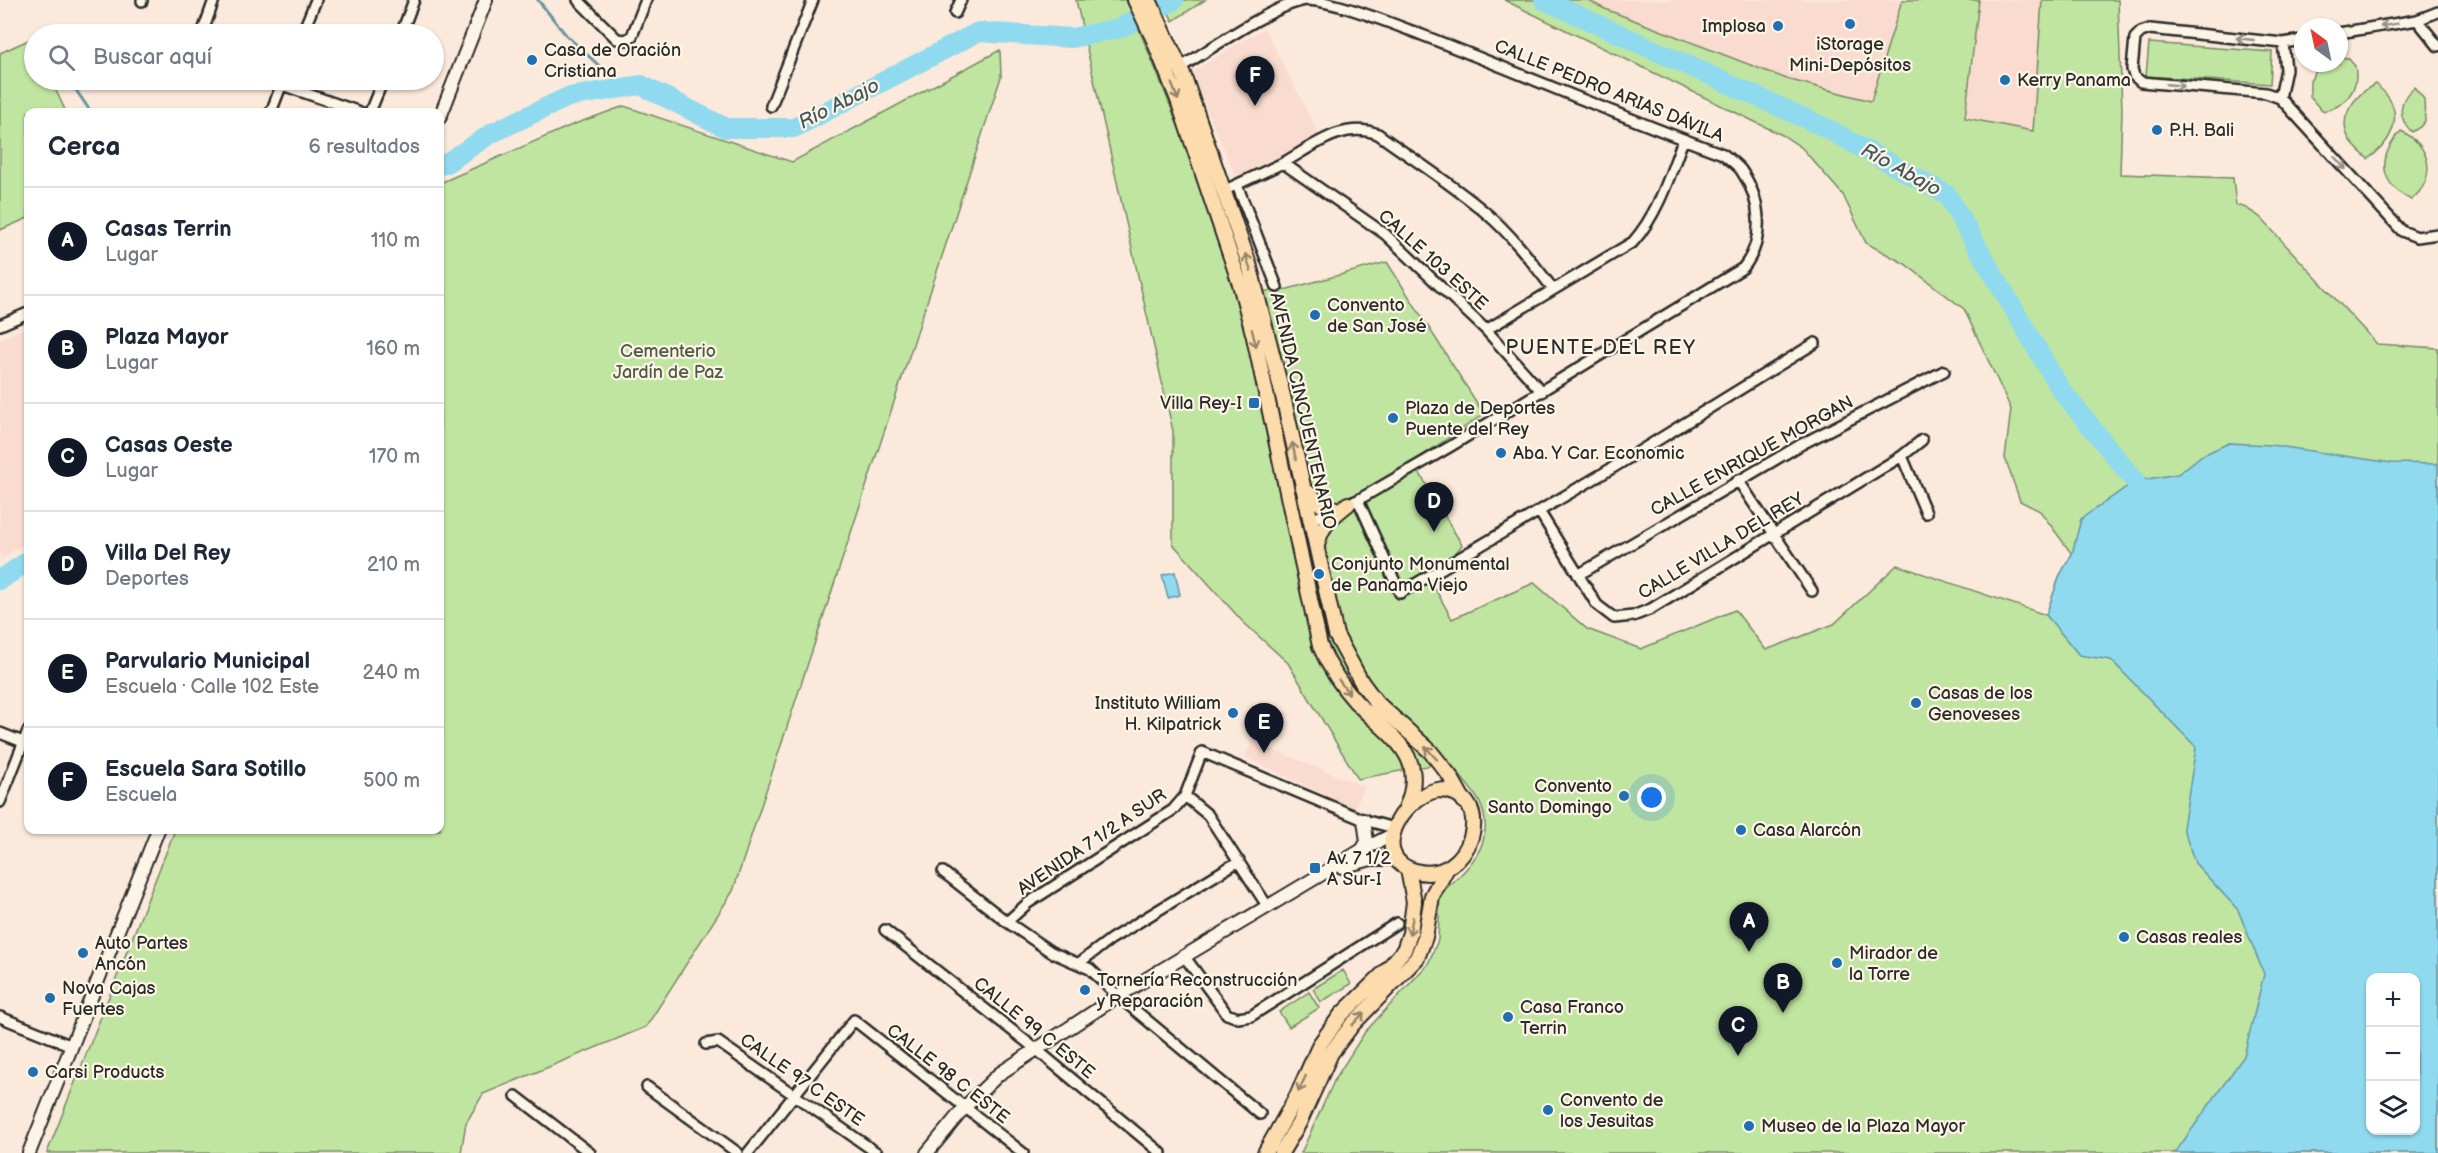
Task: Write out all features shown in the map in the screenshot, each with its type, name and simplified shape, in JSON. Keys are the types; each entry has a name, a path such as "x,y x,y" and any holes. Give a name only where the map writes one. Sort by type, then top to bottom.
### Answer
{"main road":[{"name":"AVENIDA CINCUENTENARIO","path":"1144,3 1159,35 1180,67 1259,300 1336,635 1354,672 1377,703 1430,751 1450,776 1464,801"},
{"name":"AVENIDA CINCUENTENARIO","path":"1159,35 1178,100 1240,284 1254,337 1315,629 1329,664 1354,701 1394,738 1408,756 1414,778 1414,788 1406,808"},
{"path":"1303,488 1322,505 1347,505"},
{"path":"1317,548 1319,533 1324,524 1347,505"},
{"path":"1311,520 1305,533 1304,543 1321,616 1329,664"},
{"path":"1281,1153 1299,1123 1331,1053 1352,1025 1417,958 1425,937 1432,896 1447,868 1464,852 1474,831 1472,815 1464,801 1452,792 1438,790 1419,797 1406,808 1393,832 1393,848 1397,859 1408,869 1430,873 1447,868"},
{"path":"1265,1153 1297,1096 1320,1044 1341,1015 1404,950 1410,933 1414,902 1408,869"}],"street":[{"path":"206,24 214,0"},
{"path":"306,24 316,0"},
{"path":"405,24 414,0"},
{"path":"444,108 486,0"},
{"path":"578,0 617,39 626,40 632,36 646,0"},
{"path":"771,105 813,0"},
{"path":"956,13 961,0"},
{"name":"CALLE PEDRO ARIAS DÁVILA","path":"1180,67 1279,9 1305,0 1327,1 1542,81 1722,154 1739,168 1755,199 1758,219 1754,252 1743,268 1542,392 1347,505 1311,520"},
{"path":"2348,32 2417,20 2438,12"},
{"path":"2417,20 2438,45"},
{"path":"2294,41 2283,43 2150,29 2141,32 2135,38 2132,69 2134,76 2141,82 2266,93 2280,98 2402,231 2417,237 2438,234"},
{"path":"2280,98 2286,69 2283,43"},
{"path":"273,108 280,90"},
{"path":"304,90 350,108"},
{"path":"372,108 379,90"},
{"path":"1223,191 1343,131 1366,129 1378,134 1457,189 1488,214 1553,290"},
{"path":"1486,330 1621,250 1645,228 1683,140"},
{"name":"CALLE 103 ESTE","path":"1283,163 1385,234 1486,330 1542,392"},
{"path":"1237,185 1277,287"},
{"path":"0,325 24,315"},
{"path":"1347,505 1400,593 1815,343"},
{"name":"CALLE ENRIQUE MORGAN","path":"1578,575 1802,444 1944,371"},
{"name":"CALLE VILLA DEL REY","path":"1539,511 1598,605 1614,618 1633,616 1651,609 1902,456 1922,440"},
{"path":"1902,456 1926,513"},
{"path":"1738,480 1812,591"},
{"path":"0,734 24,743"},
{"path":"0,802 24,748"},
{"name":"AVENIDA 7 1/2 A SUR","path":"1007,922 1028,903 1173,810 1185,796 1202,752 1364,820"},
{"path":"1185,796 1208,815 1268,907"},
{"path":"1364,820 1393,832"},
{"path":"1362,850 1367,842 1364,820"},
{"path":"927,1153 965,1107 999,1074 1118,996 1393,832"},
{"path":"29,1153 156,834"},
{"path":"1327,872 1371,859 1397,859"},
{"path":"1079,963 1111,939 1239,861"},
{"path":"943,872 1007,922 1051,952 1090,969 1118,996 1260,1114"},
{"path":"1184,956 1227,1014 1238,1018 1251,1016 1397,923"},
{"name":"CALLE 99 C ESTE","path":"885,930 1161,1153"},
{"path":"0,1017 72,1046"},
{"name":"CALLE 98 C ESTE","path":"795,1095 854,1020 1023,1153"},
{"name":"CALLE 97 C ESTE","path":"706,1044 718,1042 877,1153"},
{"path":"647,1087 738,1153"},
{"path":"748,1153 795,1095"},
{"path":"516,1096 591,1153"}],"shaded area":[{"path":"1587,0 2118,0 2122,110 2070,138 1872,101 1787,79"},
{"path":"1264,28 1321,138 1238,181 1191,73"},
{"path":"24,329 24,544 2,558 0,553 0,339"},
{"path":"1270,705 1289,713 1271,749 1365,787 1354,809 1245,757"}],"green space":[{"path":"1076,0 1126,0 1186,146 1237,294 1288,289 1387,262 1484,414 1413,462 1462,545 1432,583 1452,619 1534,583 1587,629 1641,649 1735,610 1766,650 1834,624 1897,565 2046,615 2060,575 2072,554 2040,511 2020,501 2005,458 2011,409 1964,309 1905,264 1866,243 1843,195 1802,148 1784,136 1504,0 1587,0 1787,79 1871,101 1902,0 1979,0 1965,118 2033,131 2042,0 2118,0 2122,110 2120,174 2233,178 2236,205 2260,217 2377,344 2438,348 2438,1153 1301,1153 1335,1079 1365,1032 1428,964 1438,940 1440,894 1477,854 1485,831 1485,817 1477,798 1448,762 1358,779 1288,663 1242,621 1173,544 1173,431"},
{"path":"1162,0 1205,0 1173,21"},
{"path":"24,42 24,90 56,90 64,108 24,108 24,220 0,230 0,53"},
{"path":"2149,43 2272,52 2270,84 2146,76"},
{"name":"Cementerio Jardín de Paz","path":"1000,50 1001,77 733,891 646,1027 483,1094 466,1123 461,1153 47,1153 173,834 444,834 444,181 572,125 624,106 792,162"},
{"path":"2348,58 2355,66 2353,90 2344,102 2330,109 2322,111 2310,97 2310,81 2316,72 2348,72"},
{"path":"2375,84 2385,93 2391,103 2394,123 2385,142 2368,159 2351,142 2345,125 2346,116 2354,101"},
{"path":"2414,87 2424,99 2425,121 2412,132 2403,120 2401,109 2405,97"},
{"path":"2401,131 2419,145 2427,162 2428,172 2425,182 2411,200 2393,186 2387,178 2385,169 2388,151"},
{"path":"1343,970 1351,984 1321,1002 1313,989"},
{"path":"1309,992 1319,1008 1289,1027 1279,1012"}],"water":[{"path":"2229,443 2271,445 2392,463 2438,464 2438,1153 2175,1153 2244,1056 2264,974 2238,910 2195,863 2183,828 2196,747 2111,660 2079,655 2046,615 2060,575 2072,554 2081,519 2135,481 2178,474 2201,456"},
{"path":"1175,572 1180,595 1168,598 1162,575"}],"waterway":[{"path":"538,0 566,35 623,88"},
{"name":"Río Abajo","path":"444,164 492,133 568,97 641,85 726,128 794,128 978,32 1072,38 1120,28 1174,0"},
{"name":"Río Abajo","path":"1544,0 1826,128 1947,195 2061,390 2135,481"},
{"path":"76,90 88,108"},
{"name":"Río Abajo","path":"0,580 24,564"}],"place":[{"name":"iStorage Mini-Depósitos","path":"1850,24"},
{"name":"Implosa","path":"1778,26"},
{"name":"Casa de Oración Cristiana","path":"532,60"},
{"name":"Kerry Panama","path":"2005,80"},
{"name":"Escuela Sara Sotillo","path":"1255,106"},
{"name":"P.H. Bali","path":"2157,130"},
{"name":"Convento de San José","path":"1315,315"},
{"name":"Villa Rey-I","path":"1254,403"},
{"name":"Plaza de Deportes Puente del Rey","path":"1393,418"},
{"name":"Aba. Y Car. Economic","path":"1501,453"},
{"name":"Villa Del Rey","path":"1434,532"},
{"name":"Conjunto Monumental de Panama Viejo","path":"1319,574"},
{"name":"Casas de los Genoveses","path":"1916,703"},
{"name":"Instituto William H. Kilpatrick","path":"1233,713"},
{"name":"Parvulario Municipal","path":"1264,753"},
{"name":"Convento Santo Domingo","path":"1624,796"},
{"name":"Casa Alarcón","path":"1741,830"},
{"name":"Av. 7 1/2 A Sur-I","path":"1315,868"},
{"name":"Casas reales","path":"2124,937"},
{"name":"Casas Terrin","path":"1749,952"},
{"name":"Auto Partes Ancón","path":"83,953"},
{"name":"Mirador de la Torre","path":"1837,963"},
{"name":"Tornería Reconstrucción y Reparación","path":"1085,990"},
{"name":"Nova Cajas Fuertes","path":"50,998"},
{"name":"Plaza Mayor","path":"1783,1013"},
{"name":"Casa Franco Terrin","path":"1508,1017"},
{"name":"Casas Oeste","path":"1738,1056"},
{"name":"Carsi Products","path":"33,1072"},
{"name":"Convento de los Jesuitas","path":"1548,1110"},
{"name":"Museo de la Plaza Mayor","path":"1749,1126"}],"district":[{"name":"PUENTE DEL REY","path":"1601,348"}]}
